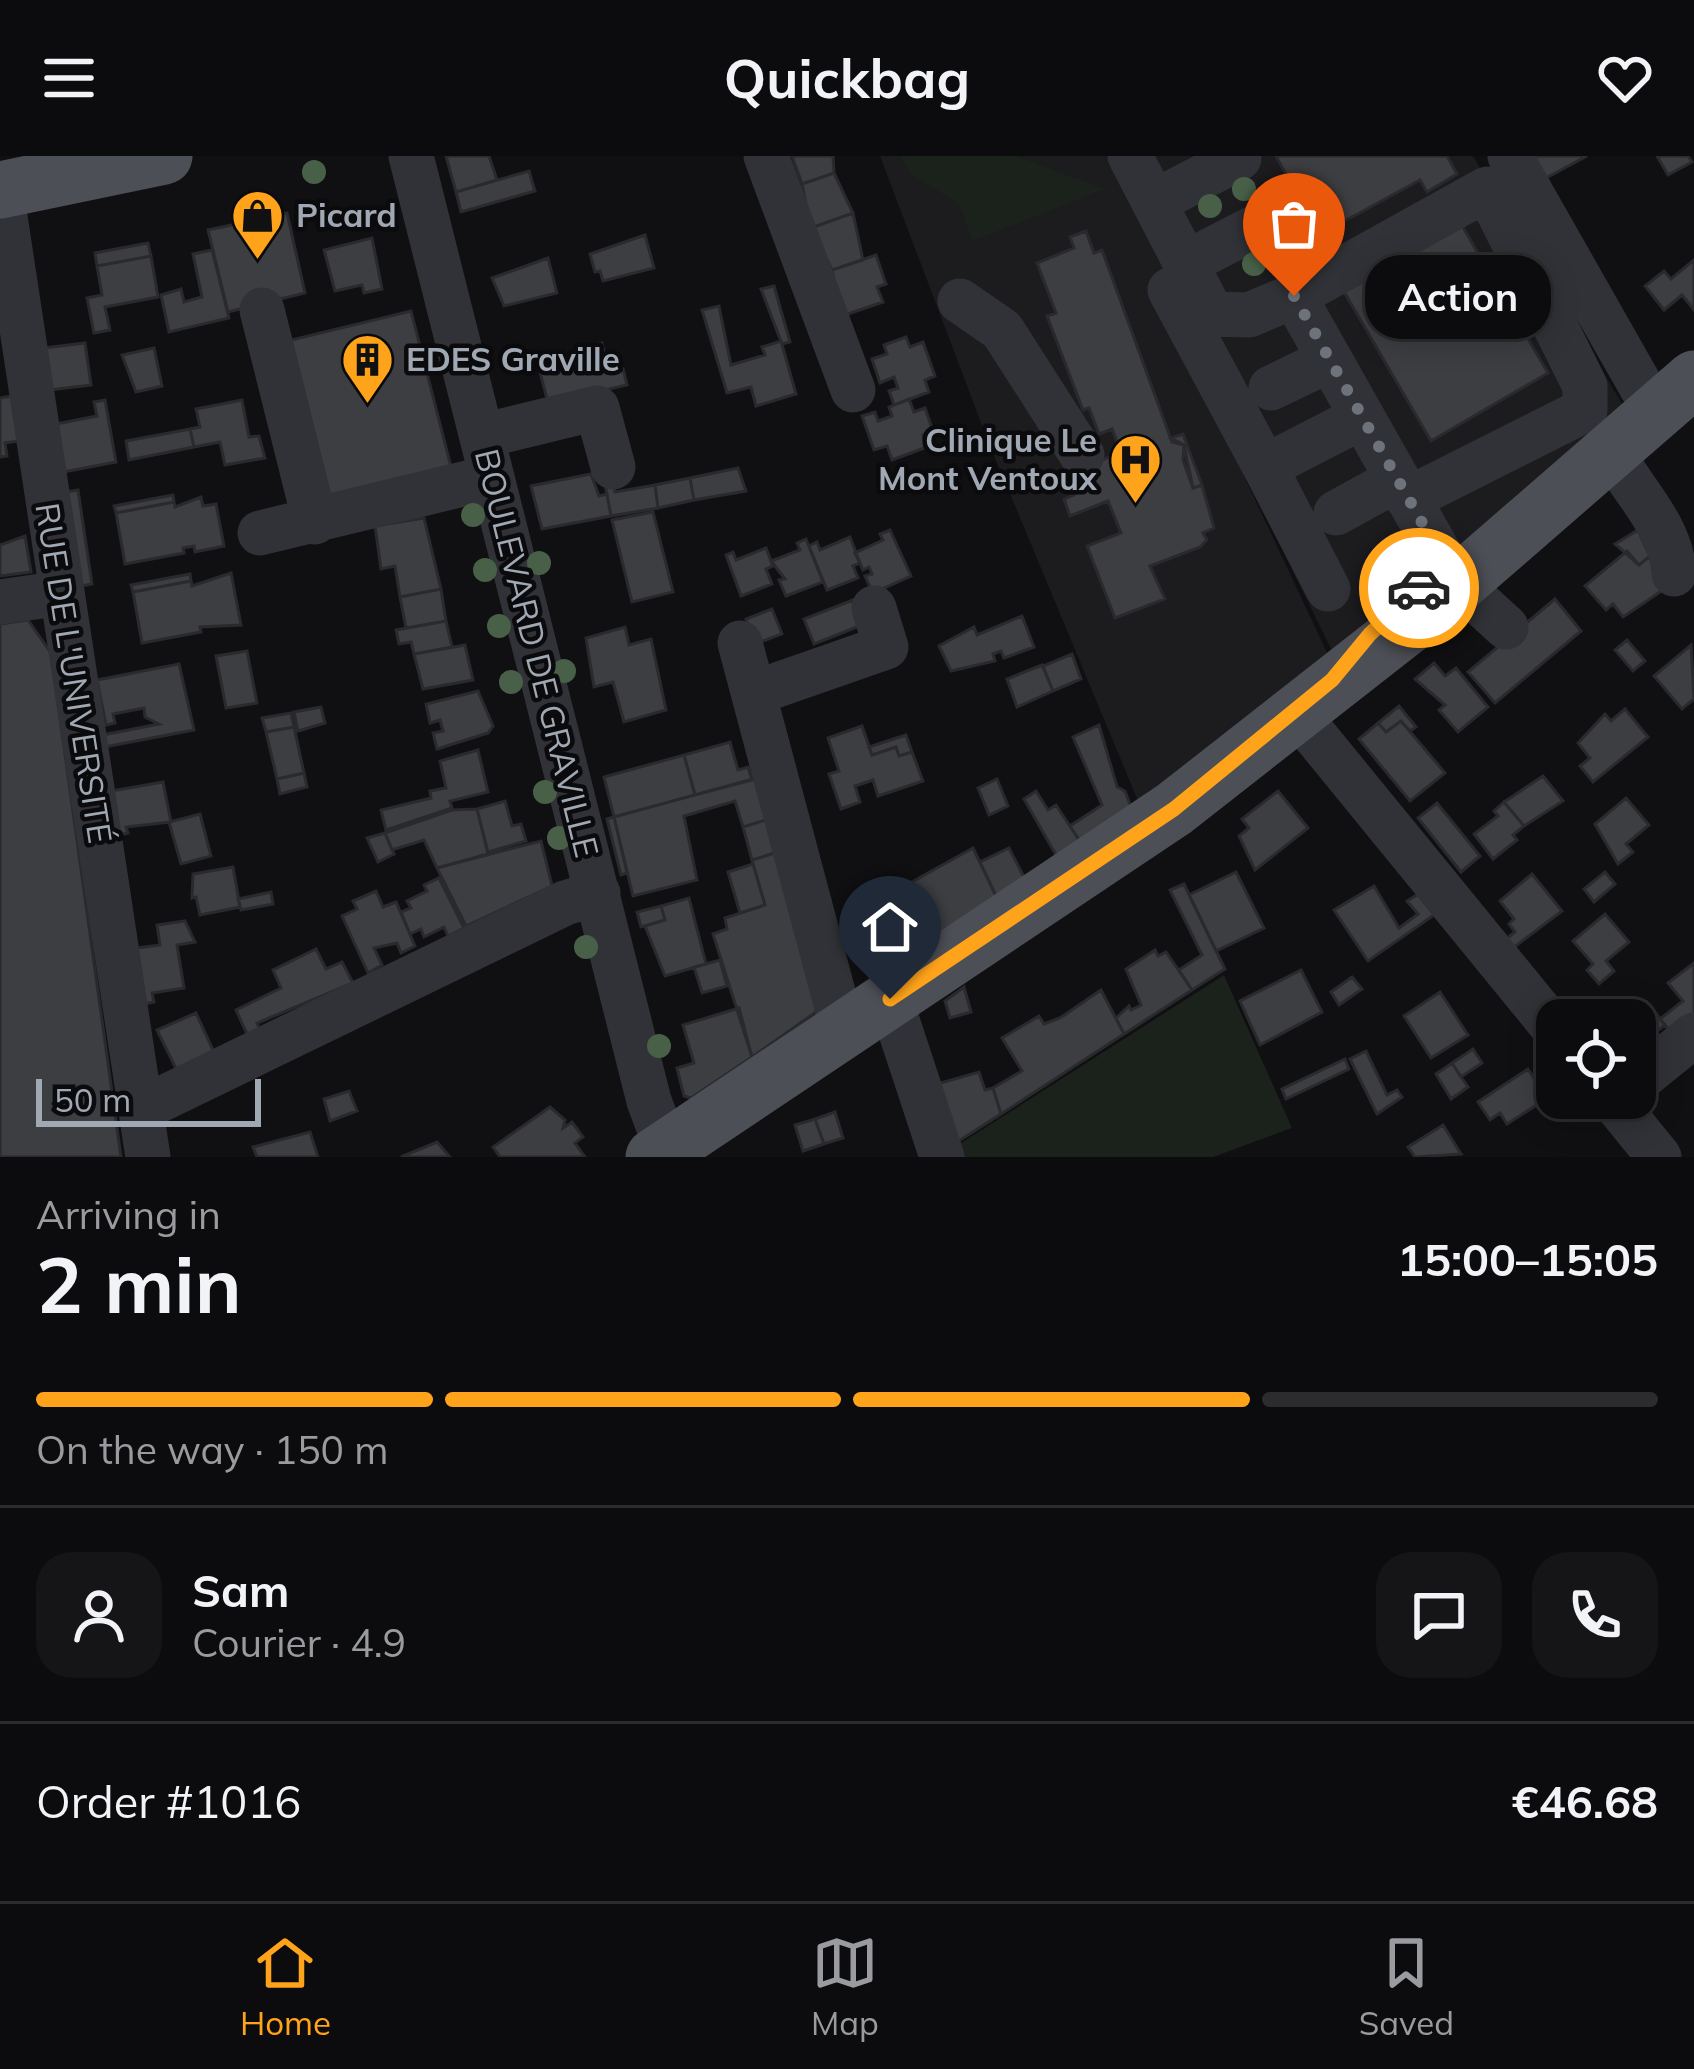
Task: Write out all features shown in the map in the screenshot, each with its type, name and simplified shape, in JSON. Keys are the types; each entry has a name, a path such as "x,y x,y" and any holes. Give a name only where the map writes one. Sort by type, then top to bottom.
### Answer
{"main road":[{"path":"0,188 164,156"},
{"path":"660,1153 1118,849 1313,695 1370,634 1452,574 1503,518 1599,457 1674,395"}],"street":[{"name":"BOULEVARD DE GRAVILLE","path":"411,156 660,1153"},
{"path":"766,156 853,390"},
{"path":"1137,185 1239,158"},
{"path":"1137,185 1212,314 1249,315 1294,296 1489,167"},
{"path":"1489,167 1674,395"},
{"path":"1336,513 1402,490 1586,410 1585,386 1489,167"},
{"path":"1137,185 1265,466 1328,590"},
{"name":"RUE DE L'UNIVERSITÉ","path":"0,188 148,1157"},
{"path":"1186,263 1277,216"},
{"path":"1294,296 1452,574 1506,627"},
{"path":"960,302 1002,330 1082,455"},
{"path":"262,310 315,522"},
{"path":"1271,388 1329,360"},
{"path":"260,533 315,522 597,408 613,466"},
{"path":"1265,466 1360,418"},
{"path":"1599,457 1659,524 1673,552 1674,574"},
{"path":"0,602 62,593"},
{"path":"757,692 886,647 874,608"},
{"path":"740,643 757,692 843,1030"},
{"path":"1313,695 1536,1003"},
{"path":"141,1108 565,903 598,893"},
{"path":"890,999 942,1157"},
{"path":"1656,1065 1694,1034"},
{"path":"1635,1119 1659,1157"}],"shaded area":[{"path":"880,156 1473,156 1624,407 1333,653 1181,342 1330,659 1141,808 988,441"},
{"path":"900,156 1016,156 1105,189 972,241 959,204 911,174"},
{"path":"1224,975 1292,1128 1213,1157 959,1157 955,1147"}],"building":[{"path":"446,156 489,156 497,180 456,192"},
{"path":"792,156 833,156 834,173 802,184"},
{"path":"1276,156 1447,156 1457,174 1427,192 1420,180 1319,235"},
{"path":"1518,156 1587,156 1533,185"},
{"path":"1657,156 1688,156 1692,162 1668,175"},
{"path":"529,171 535,191 461,212 456,192"},
{"path":"834,173 853,213 811,228 802,184"},
{"name":"Picard","path":"287,213 305,293 228,312 208,230"},
{"path":"853,213 863,260 832,270 811,228"},
{"path":"1457,217 1548,373 1431,441 1340,285"},
{"path":"1086,231 1094,253 1102,250 1172,442 1184,445 1183,460 1193,488 1202,485 1214,528 1203,533 1207,540 1200,547 1150,566 1165,599 1115,618 1087,546 1121,533 1108,501 1070,516 1064,499 1074,495 1066,475 1121,452 1112,429 1099,434 1089,408 1083,410 1047,316 1056,313 1037,263 1074,248 1070,237"},
{"path":"645,235 654,268 603,281 590,254"},
{"path":"372,238 382,289 364,293 362,285 335,291 324,250"},
{"path":"148,243 151,256 97,266 95,253"},
{"path":"212,250 229,318 169,332 161,295 181,289 184,302 202,297 193,254"},
{"path":"876,255 886,284 877,287 883,302 842,316 832,270"},
{"path":"151,256 158,297 105,307 110,330 94,333 87,298 102,295 97,266"},
{"path":"548,258 557,293 504,306 492,278"},
{"path":"1694,260 1694,310 1682,295 1664,310 1645,286 1664,271 1671,279"},
{"path":"774,286 790,342 782,344 761,289"},
{"path":"719,306 731,365 765,355 762,347 781,341 796,394 756,406 751,387 727,393 702,310"},
{"name":"EDES Graville","path":"411,311 451,467 323,499 283,342"},
{"path":"906,337 910,347 923,342 935,376 925,380 929,392 894,405 889,391 898,388 894,377 880,383 872,359 887,354 884,345"},
{"path":"85,343 91,385 41,391 35,349"},
{"path":"602,343 609,372 623,369 627,385 548,403 539,368 584,357 582,348"},
{"path":"154,348 162,386 136,392 122,355"},
{"path":"17,395 24,440 5,443 7,456 0,457 0,398"},
{"path":"909,399 914,412 925,408 933,431 923,435 927,447 892,460 887,446 874,450 862,416 875,412 878,421 892,416 889,407"},
{"path":"105,400 116,462 53,474 46,426 97,416 94,402"},
{"path":"242,400 249,437 259,436 265,458 225,465 220,442 194,447 190,429 200,427 196,409"},
{"path":"190,429 194,447 129,460 126,441"},
{"path":"1183,434 1202,485 1193,488 1184,445 1171,438"},
{"path":"738,468 746,491 694,500 690,478"},
{"path":"591,474 599,496 607,494 611,516 542,529 531,486"},
{"path":"612,477 615,492 655,485 658,508 611,516 604,479"},
{"path":"690,478 694,500 658,508 655,485"},
{"path":"78,490 92,584 70,588 55,494"},
{"path":"173,495 174,502 116,513 114,506"},
{"path":"201,497 203,506 216,504 224,546 195,552 194,546 183,548 184,553 125,564 116,513 174,502 175,507"},
{"path":"653,512 673,592 632,602 612,520"},
{"path":"424,518 441,589 400,597 395,566 381,569 375,526"},
{"path":"890,530 911,576 873,593 865,576 872,574 869,567 863,570 855,553 883,540 880,534"},
{"path":"1638,530 1650,556 1639,565 1615,544"},
{"path":"25,536 31,572 0,576 0,545"},
{"path":"850,537 860,563 853,566 858,578 827,590 809,546 817,542 820,550"},
{"path":"806,539 823,582 786,596 779,580 785,579 771,561 800,550 797,543"},
{"path":"766,548 773,566 766,569 772,584 741,596 726,555 733,552 736,560"},
{"path":"1627,551 1639,565 1649,557 1666,588 1623,617 1613,604 1606,610 1585,586"},
{"path":"231,573 241,625 200,627 201,632 142,643 133,592 191,581 192,586"},
{"path":"190,574 191,581 133,592 131,585"},
{"path":"441,589 446,621 406,628 400,597"},
{"path":"1555,599 1581,631 1495,703 1468,672"},
{"path":"853,600 862,625 814,644 804,619"},
{"path":"772,609 782,634 755,644 746,619"},
{"path":"1022,616 1034,647 1004,658 1001,651 993,654 995,661 951,671 939,646 974,627 977,635"},
{"path":"28,620 51,653 121,1157 0,1157 0,624"},
{"path":"446,621 452,647 414,654 411,642 399,644 396,630"},
{"path":"625,627 629,645 651,639 666,710 624,722 613,682 594,687 586,638"},
{"path":"1627,640 1645,661 1633,671 1615,650"},
{"path":"465,645 473,680 423,689 414,654"},
{"path":"1691,645 1694,699 1682,709 1654,676"},
{"path":"247,651 257,703 226,708 216,656"},
{"path":"1072,654 1081,679 1053,691 1043,666"},
{"path":"1434,663 1445,676 1456,668 1488,707 1458,732 1439,710 1445,705 1415,679"},
{"path":"179,664 194,730 94,749 92,737 159,724 145,717 144,708 113,714 115,723 106,725 97,680"},
{"path":"1042,665 1053,691 1017,707 1007,679"},
{"path":"478,691 493,726 488,733 437,749 433,733 443,731 440,720 430,723 426,704"},
{"path":"1399,706 1416,727 1410,731 1401,721 1386,732 1378,723"},
{"path":"321,707 325,723 298,731 294,712"},
{"path":"1625,709 1648,737 1593,782 1580,766 1590,758 1578,743 1605,714 1611,721"},
{"path":"291,713 294,727 266,732 262,718"},
{"path":"1401,721 1445,773 1410,801 1359,739 1378,723 1386,732"},
{"path":"1099,725 1117,787 1125,791 1133,812 1083,846 1070,826 1102,805 1073,737"},
{"path":"862,726 872,755 896,747 899,756 912,752 923,781 878,796 873,780 855,786 860,802 841,809 829,774 839,771 828,738"},
{"path":"294,727 304,773 277,779 266,732"},
{"path":"906,735 912,752 899,756 896,747 872,755 869,747"},
{"path":"730,742 738,770 748,767 752,780 695,795 684,755"},
{"path":"478,750 488,792 450,801 452,808 386,830 381,810 431,798 430,791 446,788 440,761"},
{"path":"684,755 695,795 614,817 604,777"},
{"path":"304,773 307,787 280,794 277,779"},
{"path":"1543,776 1563,801 1524,826 1504,802"},
{"path":"756,778 769,819 743,827 735,801 684,816 697,880 633,896 614,817"},
{"path":"997,779 1008,806 989,815 978,788"},
{"path":"163,782 171,822 126,827 128,833 107,839 100,793"},
{"path":"1036,791 1048,810 1056,805 1083,846 1060,862 1024,799"},
{"path":"1278,791 1308,828 1255,870 1239,836 1249,828 1242,819"},
{"path":"1626,798 1649,825 1626,844 1633,852 1618,864 1595,824"},
{"path":"505,801 512,826 521,824 526,841 488,852 477,809"},
{"path":"1504,802 1524,826 1513,835 1517,840 1493,859 1474,834 1498,816 1494,811"},
{"path":"1437,803 1480,856 1461,872 1418,818"},
{"path":"477,809 488,854 437,868 424,840 392,850 385,833 452,810"},
{"path":"200,814 211,856 181,864 169,822"},
{"path":"614,817 627,873 621,875 607,819"},
{"path":"769,819 778,852 752,860 743,827"},
{"path":"385,833 394,854 378,862 367,838"},
{"path":"541,841 552,886 466,926 437,868"},
{"path":"973,848 998,900 936,938 919,906 911,911 906,901 915,896 908,884"},
{"path":"1009,848 1027,883 998,900 980,862"},
{"path":"778,852 826,1005 752,1057 713,934 727,929 725,918 765,905 752,860"},
{"path":"753,864 765,905 740,913 728,872"},
{"path":"233,867 240,907 200,915 196,897 192,898 193,874"},
{"path":"1236,872 1264,928 1216,951 1189,895"},
{"path":"1605,872 1615,884 1594,902 1584,889"},
{"path":"1532,874 1562,911 1513,948 1506,939 1515,932 1509,924 1514,919 1500,901"},
{"path":"439,878 464,928 448,936 444,927 424,937 421,929 410,934 401,912 411,908 407,901 427,891 424,885"},
{"path":"1184,884 1225,969 1192,990 1179,970 1202,955 1170,890"},
{"path":"1374,886 1399,928 1418,914 1407,901 1428,888 1444,908 1368,961 1334,910"},
{"path":"376,891 383,907 396,902 415,946 401,953 397,943 374,948 382,965 368,973 342,916 357,909 353,901"},
{"path":"271,892 273,904 241,910 238,899"},
{"path":"689,898 706,964 665,976 645,926 665,920 661,906"},
{"path":"661,906 665,920 641,927 637,912"},
{"path":"1605,914 1629,942 1606,961 1614,971 1599,984 1587,970 1593,964 1573,941"},
{"path":"185,921 195,942 177,945 184,988 152,993 154,1002 145,1004 136,948 160,945 157,925"},
{"path":"881,937 895,962 873,976 858,952"},
{"path":"316,949 326,969 342,962 353,983 257,1023 260,1030 248,1036 236,1010 281,988 273,970"},
{"path":"1155,950 1158,956 1166,952 1192,990 1124,1034 1116,1018 1129,1006 1131,1010 1141,1005 1126,969"},
{"path":"720,960 727,986 702,993 694,967"},
{"path":"1694,963 1694,1020 1674,1036 1660,1019 1683,1001 1668,983"},
{"path":"1301,970 1322,1012 1260,1045 1240,1001"},
{"path":"1352,977 1362,989 1339,1005 1331,992"},
{"path":"964,987 971,1012 950,1018 945,1001"},
{"path":"1101,990 1124,1034 1001,1114 993,1088 1022,1071 1002,1038 1039,1016 1044,1024 1060,1018"},
{"path":"1440,992 1468,1035 1431,1058 1404,1016"},
{"path":"739,1008 752,1057 691,1098 684,1096 677,1068 694,1063 683,1025"},
{"path":"196,1013 213,1050 180,1077 157,1030"},
{"path":"1473,1049 1482,1063 1461,1077 1452,1063"},
{"path":"1366,1051 1387,1095 1397,1090 1402,1097 1377,1114 1350,1059"},
{"path":"1345,1059 1349,1069 1286,1099 1282,1089"},
{"path":"1452,1063 1468,1087 1451,1099 1436,1074"},
{"path":"1528,1069 1535,1080 1536,1105 1507,1124 1500,1113 1490,1120 1478,1102"},
{"path":"979,1072 985,1090 993,1088 1001,1114 954,1144 937,1084"},
{"path":"349,1091 357,1111 330,1121 324,1099"},
{"path":"550,1107 565,1120 563,1128 572,1122 583,1137 575,1143 585,1157 500,1157 493,1147"},
{"path":"835,1112 843,1138 824,1144 815,1119"},
{"path":"815,1119 824,1144 803,1151 795,1125"},
{"path":"1443,1125 1461,1154 1415,1157 1408,1147"},
{"path":"310,1132 318,1157 257,1157 253,1147"},
{"path":"437,1142 450,1157 401,1157"}],"way so far":[{"path":"1294,296 1446,565 1419,588"}],"place":[{"name":"Picard","path":"257,261"},
{"name":"Action","path":"1294,296"},
{"name":"EDES Graville","path":"367,405"},
{"name":"Clinique Le Mont Ventoux","path":"1136,505"}],"route":[{"path":"890,999 1081,876 1174,809 1332,680 1370,634 1419,588"}]}
